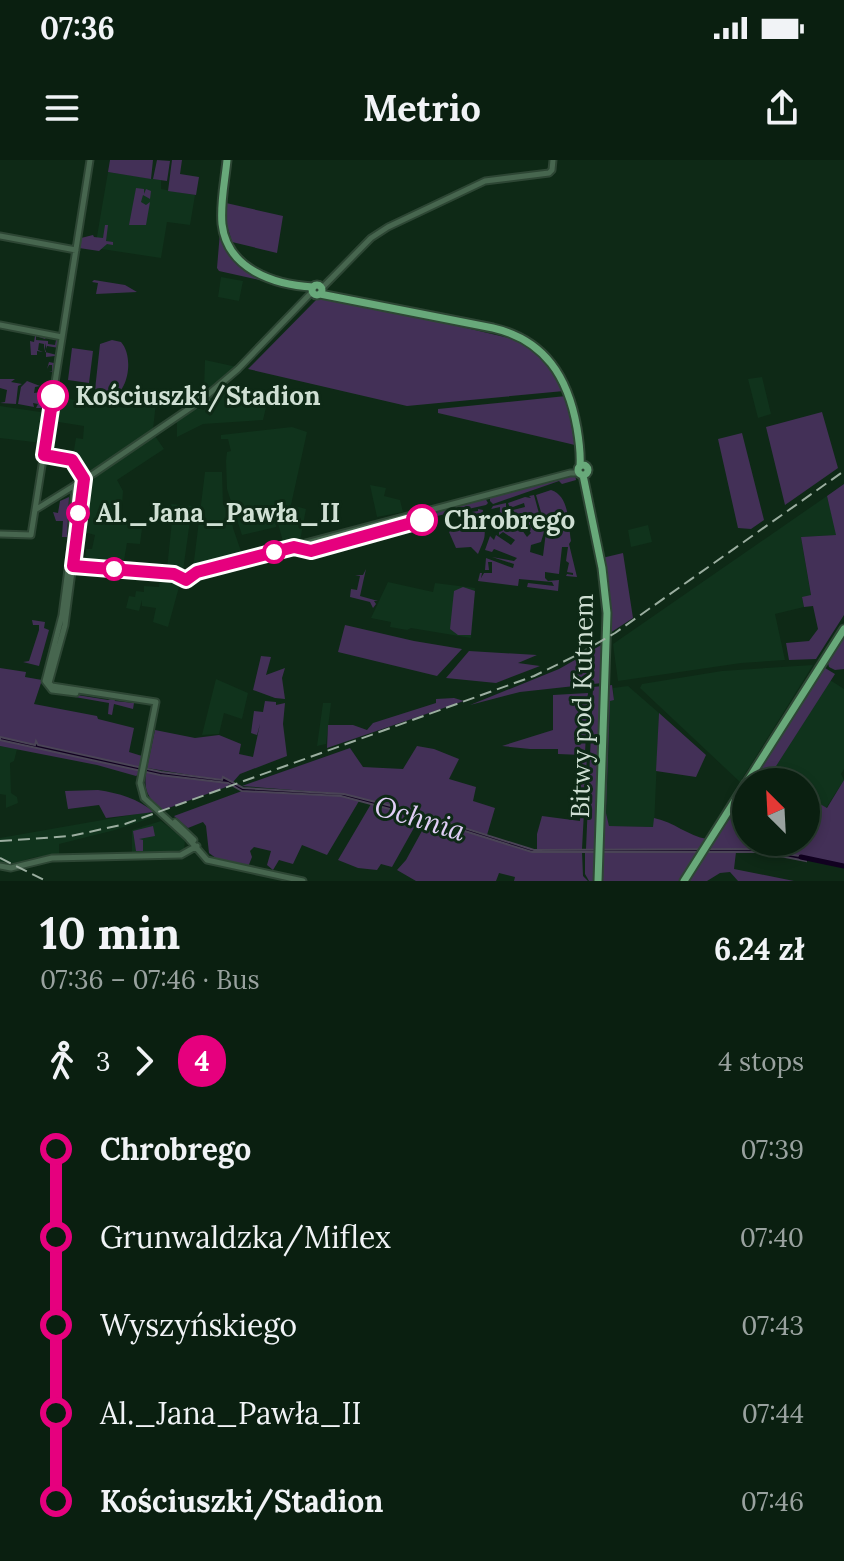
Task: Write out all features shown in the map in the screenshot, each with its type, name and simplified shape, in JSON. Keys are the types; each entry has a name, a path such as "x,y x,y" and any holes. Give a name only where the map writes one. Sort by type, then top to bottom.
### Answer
{"main road":[{"name":"Bitwy pod Kutnem","path":"227,160 222,212 228,243 242,262 256,273 333,294 501,330 533,344 551,361 567,388 602,568 607,613 598,881"},
{"path":"755,768 844,627"},
{"path":"686,879 732,805"}],"street":[{"path":"0,534 31,535 90,160"},
{"path":"35,509 202,401 384,229 485,181 549,173 553,160"},
{"path":"0,236 76,250"},
{"path":"0,325 62,337"},
{"path":"70,565 186,575 582,470"},
{"path":"82,491 93,474"},
{"path":"70,565 84,479"},
{"path":"75,485 82,491"},
{"path":"75,485 65,625 47,684 72,691 156,702 140,788 148,803 179,825 210,861 303,881"},
{"path":"65,492 70,491 74,496"},
{"path":"0,866 11,868 52,858 181,855 197,846"}],"shaded area":[{"path":"110,160 153,160 151,179 108,172"},
{"path":"157,160 170,161 167,181 153,179"},
{"path":"172,160 182,160 180,174 199,177 196,195 168,191"},
{"path":"108,172 161,180 161,189 195,195 190,225 167,222 161,258 95,248"},
{"path":"136,188 144,189 144,194 146,189 151,191 150,199 143,195 141,202 146,205 150,202 146,225 129,225"},
{"path":"226,203 283,216 277,253 232,242"},
{"path":"105,225 108,225 106,241 113,242 113,245 107,244 99,251 79,248 81,238 93,235 103,238"},
{"path":"220,232 227,247 268,282 219,271"},
{"path":"221,277 243,281 239,301 218,297"},
{"path":"92,282 125,285 137,292 96,294 98,283"},
{"path":"326,295 518,340 544,362 564,391 407,406 248,369 317,299"},
{"path":"31,333 47,336 45,339 36,336 36,340 48,341 48,344 55,345 56,340 48,336 59,341 59,348 47,346 46,349 46,343 44,351 44,344 39,343 38,350 43,352 37,351 37,355 31,355 30,341 34,342 35,336"},
{"path":"112,340 121,342 125,348 128,373 122,389 110,398 95,390 100,344"},
{"path":"72,348 93,351 89,383 68,380"},
{"path":"46,352 57,355 54,372 49,371 52,371 52,365 47,369 49,362 54,363 55,356 46,357"},
{"path":"205,360 237,367 211,391 204,389"},
{"path":"762,377 771,414 758,418 748,379"},
{"path":"0,379 15,379 11,382 22,384 18,386 16,404 0,403 5,402 7,390 0,388"},
{"path":"27,381 40,386 35,387 34,393 41,392 42,387 52,388 50,408 36,408 38,404 33,403 34,407 18,404 21,387"},
{"path":"128,390 157,394 153,429 85,475 73,456 76,438 83,439 84,426 52,421 56,397 125,408"},
{"path":"218,392 267,403 263,420 203,424 177,437 177,420 195,408 204,410 209,399"},
{"path":"566,396 575,445 438,413 438,409"},
{"path":"0,406 47,413 42,443 0,438"},
{"path":"822,412 838,468 785,505 766,427"},
{"path":"292,427 307,432 291,505 306,509 300,541 284,545 277,520 276,527 242,535 227,489 226,461 227,452 231,451 228,439 221,439 221,435"},
{"path":"742,433 764,520 751,529 738,528 718,439"},
{"path":"155,436 164,449 117,480 123,491 121,520 143,521 140,544 127,543 123,566 85,561 86,549 92,549 95,535 84,532 81,526 86,488 97,475"},
{"path":"205,472 222,472 223,505 229,504 243,557 193,569"},
{"path":"575,474 576,480 562,484 559,481 493,504 490,501 490,497"},
{"path":"844,484 844,615 816,659 789,660 786,643 809,641 818,629 813,606 804,607 802,597 811,595 801,537 836,535 827,496"},
{"path":"370,485 386,488 384,496 400,500 403,512 377,517"},
{"path":"551,490 565,504 569,544 577,577 566,576 573,573 567,572 568,547 562,547 559,574 545,572 548,581 559,580 558,591 527,587 528,583 554,586 552,582 519,579 518,586 478,581 480,573 481,578 484,573 492,573 492,562 488,562 489,570 485,570 486,558 513,568 514,564 492,557 514,561 517,558 494,549 492,552 485,550 490,536 494,540 496,535 511,545 515,540 503,532 499,535 500,507 491,509 493,506 506,503 506,508 511,510 509,512 527,537 531,533 513,510 525,507 524,503 510,508 508,503 534,495 544,532 541,542 531,545 530,552 543,556 547,524 536,495"},
{"path":"827,496 837,535 801,537 811,596 802,598 804,607 775,614 785,660 741,663 618,681 613,644"},
{"path":"69,497 67,537 62,537 63,521 56,521 53,512 58,513 60,501"},
{"path":"485,498 486,505 419,518 415,522 327,545 324,543 326,540"},
{"path":"171,504 192,506 183,571 167,569 173,511"},
{"path":"483,510 481,522 484,523 485,532 478,554 471,547 456,548 449,532 463,521 458,514"},
{"path":"648,525 652,542 631,547 628,530"},
{"path":"623,553 633,618 610,633 602,558"},
{"path":"366,569 360,596 378,601 374,601 376,604 373,608 370,602 350,597 351,589 357,590 360,576 355,575 363,575"},
{"path":"160,576 172,577 179,587 168,627 153,622 156,608 142,606 142,600 139,611 126,608 129,596 135,597 136,591 144,592 144,586 159,587"},
{"path":"388,582 433,592 435,583 475,588 471,638 390,627 391,622 371,618"},
{"path":"463,587 475,591 471,635 458,635 450,629 454,591"},
{"path":"32,620 45,622 44,628 49,630 39,666 23,662 29,661 39,630 39,625 33,625"},
{"path":"345,625 462,649 437,676 338,652"},
{"path":"844,633 844,669 835,670 829,667 827,659"},
{"path":"603,644 602,683 520,692 470,705 559,669"},
{"path":"469,651 537,655 518,663 540,666 496,683 446,678"},
{"path":"261,656 271,657 266,675 285,668 282,678 285,699 253,690"},
{"path":"813,665 749,768 732,768 732,774 640,688 642,684 722,671"},
{"path":"0,668 26,672 25,677 42,680 34,704 97,716 98,719 134,728 129,752 142,756 140,767 0,737"},
{"path":"825,668 835,674 775,768 759,768"},
{"path":"216,679 248,693 242,719 224,713 219,734 202,735"},
{"path":"830,680 844,689 844,769 841,774 844,780 826,808 820,804 820,768 775,768"},
{"path":"612,685 614,700 610,701 606,813 609,826 653,827 654,818 707,839 700,849 586,849 593,687"},
{"path":"628,686 659,713 654,827 609,826 606,813 610,700 614,700 613,688"},
{"path":"588,693 585,753 582,754 587,755 582,849 537,849 542,816 580,821 582,755 558,754 558,749 502,746 553,730 553,695"},
{"path":"69,696 108,700 114,698 115,701 134,703 133,709 114,704 112,715 108,714 109,703"},
{"path":"436,699 464,701 327,748 328,725 353,725 367,730 373,723 436,703"},
{"path":"265,701 276,702 276,705 285,703 283,724 287,756 240,774 233,782 147,768 155,730 195,738 219,735 241,744 239,754 253,757 260,724 257,735 251,733 254,711 263,712"},
{"path":"323,703 331,703 326,744 317,746"},
{"path":"659,713 706,755 696,777 656,771"},
{"path":"0,737 35,745 36,741 38,745 161,772 222,780 223,777 243,788 344,794 407,810 534,850 732,849 732,852 532,852 341,796 242,791 228,783 160,775 0,740"},
{"path":"0,740 140,770 136,776 0,746"},
{"path":"0,746 17,749 14,761 10,763 11,793 17,797 18,803 6,808 6,795 0,794"},
{"path":"417,746 459,759 449,779 476,787 473,801 495,808 487,835 344,794 242,786 350,748 363,767 403,769"},
{"path":"146,772 228,783 229,786 163,810 148,794"},
{"path":"844,780 844,865 798,856 820,856 820,804 827,808"},
{"path":"98,790 128,797 154,812 106,818 99,805 68,809 65,791"},
{"path":"242,791 341,796 359,801 327,855 302,845 293,864 279,860 273,870 267,865 271,851 254,847 250,851 252,857 248,867 220,861 209,853 203,822 188,828 174,816"},
{"path":"371,804 420,817 392,867 381,864 377,870 358,868 338,860"},
{"path":"148,812 154,817 59,844 59,855 7,865 0,863 0,838"},
{"path":"731,817 732,849 707,849"},
{"path":"428,820 532,852 582,852 583,876 588,881 514,881 515,877 499,873 496,881 416,881 397,870"},
{"path":"161,821 185,840 184,852 132,853 132,830"},
{"path":"153,826 155,836 139,839 143,840 143,851 136,851 133,831"},
{"path":"700,852 681,881 589,881 585,874 585,853"},
{"path":"732,852 732,856 736,856 734,869 794,881 738,881 730,872 720,873 707,881 687,881 705,853"},
{"path":"780,856 806,857 806,861"}],"waterway":[{"name":"Ochnia","path":"801,857 844,866"}],"railway":[{"path":"0,841 71,836 125,824 534,676 615,633 844,471"},
{"path":"0,858 46,881"}],"bus line":[{"name":"4","path":"53,396 44,455 72,460 84,479 73,566 174,574 186,580 197,572 292,547 311,551 422,520"}],"place":[{"name":"Kościuszki/Stadion","path":"53,396"},
{"name":"Al._Jana_Pawła_II","path":"78,513"},
{"name":"Chrobrego","path":"422,520"}]}
